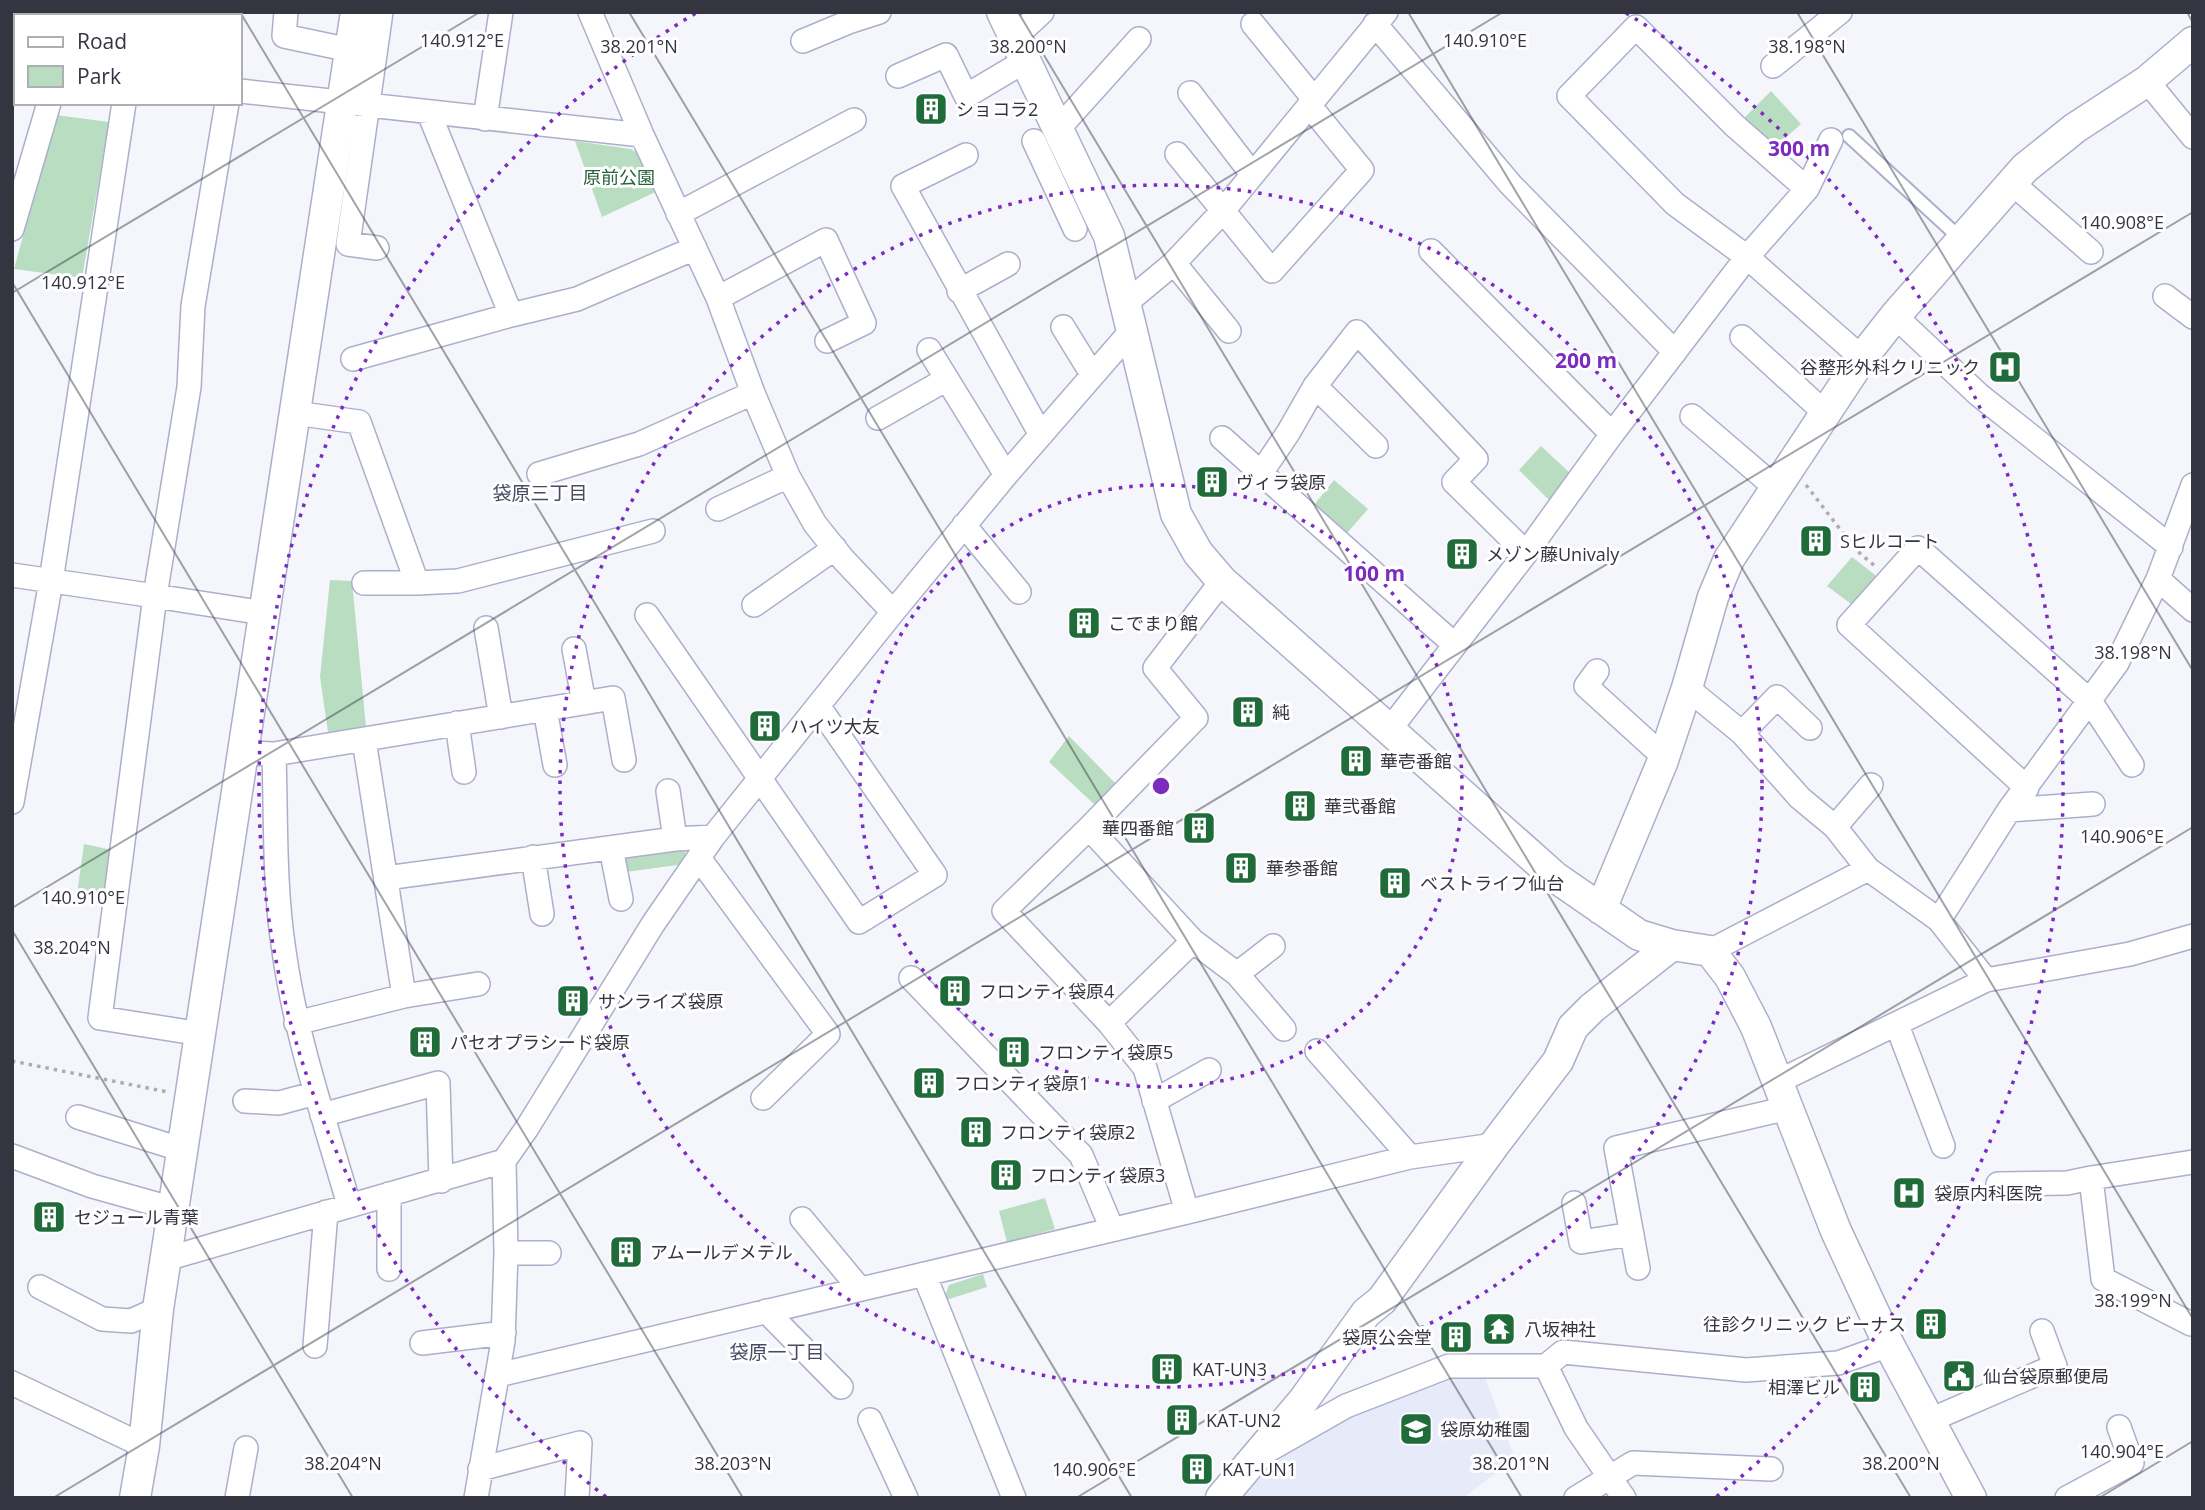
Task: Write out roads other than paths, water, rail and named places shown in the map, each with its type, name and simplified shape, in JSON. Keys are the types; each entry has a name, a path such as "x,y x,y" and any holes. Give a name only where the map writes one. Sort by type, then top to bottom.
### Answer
{"street":[{"path":"286,12 284,36 350,50"},
{"path":"356,12 350,50 355,104 348,244 377,248"},
{"path":"135,1498 144,1446 158,1309 295,413 355,104 381,12"},
{"path":"485,119 501,12"},
{"path":"590,12 642,135 718,298 788,476 815,524 893,612"},
{"path":"803,41 879,12"},
{"path":"898,76 946,55 971,105 1014,37 1042,12"},
{"path":"1773,66 1840,12"},
{"path":"476,1498 504,1333 504,1161 653,923 713,837 964,525 1092,374 1130,316 1174,263 1222,212 1311,102 1373,19 1511,185 1675,352"},
{"path":"1177,154 1272,271 1362,170 1253,24"},
{"path":"1807,189 1735,126 1636,27 1570,96 1675,204 1747,257 1862,358"},
{"path":"1014,37 1046,135 1069,184 1109,236 1177,514 1198,553 1222,581 1555,877 1639,935 1672,945 1710,951 1868,869"},
{"path":"1046,135 1139,39"},
{"path":"1601,909 1664,757 1713,597 1729,559 1862,358 2011,182 2075,128 2147,81 2193,42"},
{"path":"2147,81 2193,137"},
{"path":"242,91 642,135"},
{"path":"1190,93 1252,174"},
{"path":"12,229 48,105"},
{"path":"12,802 51,581 124,105"},
{"path":"201,1034 100,1018 155,596 189,387 193,306 227,105"},
{"path":"429,113 510,315"},
{"path":"678,214 854,120"},
{"path":"1390,729 1526,554 1612,433 1747,257 1807,189 1840,138"},
{"path":"965,155 903,186 1041,435"},
{"path":"2011,182 2091,251"},
{"path":"1069,184 1076,229"},
{"path":"718,298 826,240 864,323 827,341"},
{"path":"353,359 577,299 695,248"},
{"path":"1431,251 1612,433"},
{"path":"1174,263 1229,331"},
{"path":"959,291 1008,264"},
{"path":"2165,296 2193,317"},
{"path":"1895,316 1979,395 2171,547"},
{"path":"1063,327 1092,374"},
{"path":"1261,472 1288,433 1315,386 1357,332 1476,459 1454,482 1526,554"},
{"path":"1742,337 1825,413"},
{"path":"929,350 1006,475"},
{"path":"878,418 947,379"},
{"path":"1315,386 1376,446"},
{"path":"539,474 639,444 754,393"},
{"path":"295,413 359,422 417,583"},
{"path":"1692,416 1783,476"},
{"path":"1222,438 1455,645"},
{"path":"718,509 788,476"},
{"path":"1939,920 2009,810 2117,663 2158,579 2193,485"},
{"path":"964,525 1020,592"},
{"path":"364,583 458,581 653,531"},
{"path":"754,606 835,548"},
{"path":"2027,788 1849,625 1918,548 2090,701 2132,765"},
{"path":"12,575 264,613"},
{"path":"2158,579 2193,610"},
{"path":"1186,1212 1145,1068 1108,1023 1004,911 1196,718 1155,668 1222,581"},
{"path":"647,615 859,922 934,875 819,707"},
{"path":"486,628 501,717"},
{"path":"574,649 584,703"},
{"path":"1597,671 1586,685 1664,757"},
{"path":"1687,688 1742,733 1800,798 1835,827 1868,869 1939,920 1986,980"},
{"path":"1742,733 1777,697 1810,728"},
{"path":"244,753 274,754 612,698 624,760"},
{"path":"545,709 555,765"},
{"path":"457,723 464,772"},
{"path":"364,740 404,996"},
{"path":"274,754 279,916 296,1023 349,1205"},
{"path":"1835,827 1871,785"},
{"path":"668,791 676,839"},
{"path":"2009,810 2094,804"},
{"path":"1089,828 1193,941 1237,974 1284,1029"},
{"path":"386,878 676,839 713,837"},
{"path":"611,848 621,899"},
{"path":"533,857 542,914"},
{"path":"699,858 828,1034 763,1098"},
{"path":"1638,1268 1616,1147 1782,1095 1897,1025 1986,980 2130,954 2193,936"},
{"path":"1108,1023 1193,941"},
{"path":"1221,1498 1303,1401 1366,1313 1382,1300 1558,1061 1573,1027 1621,984 1672,945"},
{"path":"1237,974 1273,946"},
{"path":"1710,951 1730,977 1756,1027 1836,1231 1889,1345 1972,1498"},
{"path":"911,978 1081,1155 1112,1229"},
{"path":"296,1023 404,996 478,984"},
{"path":"1897,1025 1944,1146"},
{"path":"1317,1051 1410,1157"},
{"path":"1154,1101 1209,1070"},
{"path":"245,1101 319,1104 438,1083 441,1181"},
{"path":"78,1117 183,1150"},
{"path":"498,1375 1410,1157 1494,1145"},
{"path":"12,1156 92,1186 174,1209"},
{"path":"166,1259 504,1161"},
{"path":"1998,1184 2067,1183 2193,1162"},
{"path":"2091,1178 2103,1279 2191,1324 2193,1322"},
{"path":"389,1194 389,1269"},
{"path":"1574,1203 1581,1242 1632,1234"},
{"path":"315,1346 326,1212"},
{"path":"802,1219 860,1289"},
{"path":"506,1253 549,1253"},
{"path":"924,1274 1014,1498"},
{"path":"40,1287 102,1319 131,1321 158,1309"},
{"path":"766,1311 841,1387"},
{"path":"1928,1421 2055,1366 2042,1331"},
{"path":"422,1343 504,1333"},
{"path":"1257,1456 1346,1406 1449,1366 1546,1366 1563,1352 1758,1370 1838,1363 1889,1345"},
{"path":"1546,1366 1576,1428 1624,1498"},
{"path":"12,1383 144,1446"},
{"path":"870,1420 906,1498"},
{"path":"2067,1498 2132,1463 2119,1427"},
{"path":"480,1469 580,1443 577,1498"},
{"path":"237,1498 246,1448"},
{"path":"1576,1498 1633,1463 1771,1469"}],"lane":[{"path":"1840,138 1961,239"}],"place":[{"name":"ショコラ2","path":"931,109"},
{"name":"谷整形外科クリニック","path":"2005,367"},
{"name":"ヴィラ袋原","path":"1212,482"},
{"name":"Sヒルコート","path":"1816,541"},
{"name":"メゾン藤Univaly","path":"1462,554"},
{"name":"こでまり館","path":"1084,623"},
{"name":"純","path":"1248,712"},
{"name":"ハイツ大友","path":"765,726"},
{"name":"華壱番館","path":"1356,761"},
{"name":"華弐番館","path":"1300,806"},
{"name":"華四番館","path":"1199,828"},
{"name":"華参番館","path":"1241,868"},
{"name":"ベストライフ仙台","path":"1395,883"},
{"name":"フロンティ袋原4","path":"955,991"},
{"name":"サンライズ袋原","path":"573,1001"},
{"name":"パセオプラシード袋原","path":"425,1042"},
{"name":"フロンティ袋原5","path":"1014,1052"},
{"name":"フロンティ袋原1","path":"929,1083"},
{"name":"フロンティ袋原2","path":"976,1132"},
{"name":"フロンティ袋原3","path":"1006,1175"},
{"name":"袋原内科医院","path":"1909,1193"},
{"name":"セジュール青葉","path":"49,1217"},
{"name":"アムールデメテル","path":"626,1252"},
{"name":"往診クリニック ビーナス","path":"1931,1324"},
{"name":"八坂神社","path":"1499,1329"},
{"name":"袋原公会堂","path":"1456,1337"},
{"name":"KAT-UN3","path":"1167,1369"},
{"name":"仙台袋原郵便局","path":"1959,1376"},
{"name":"相澤ビル","path":"1865,1387"},
{"name":"KAT-UN2","path":"1182,1420"},
{"name":"袋原幼稚園","path":"1416,1429"},
{"name":"KAT-UN1","path":"1197,1469"}],"district":[{"name":"袋原三丁目","path":"540,493"},
{"name":"袋原一丁目","path":"777,1352"}],"park label":[{"name":"原前公園","path":"619,177"}]}
